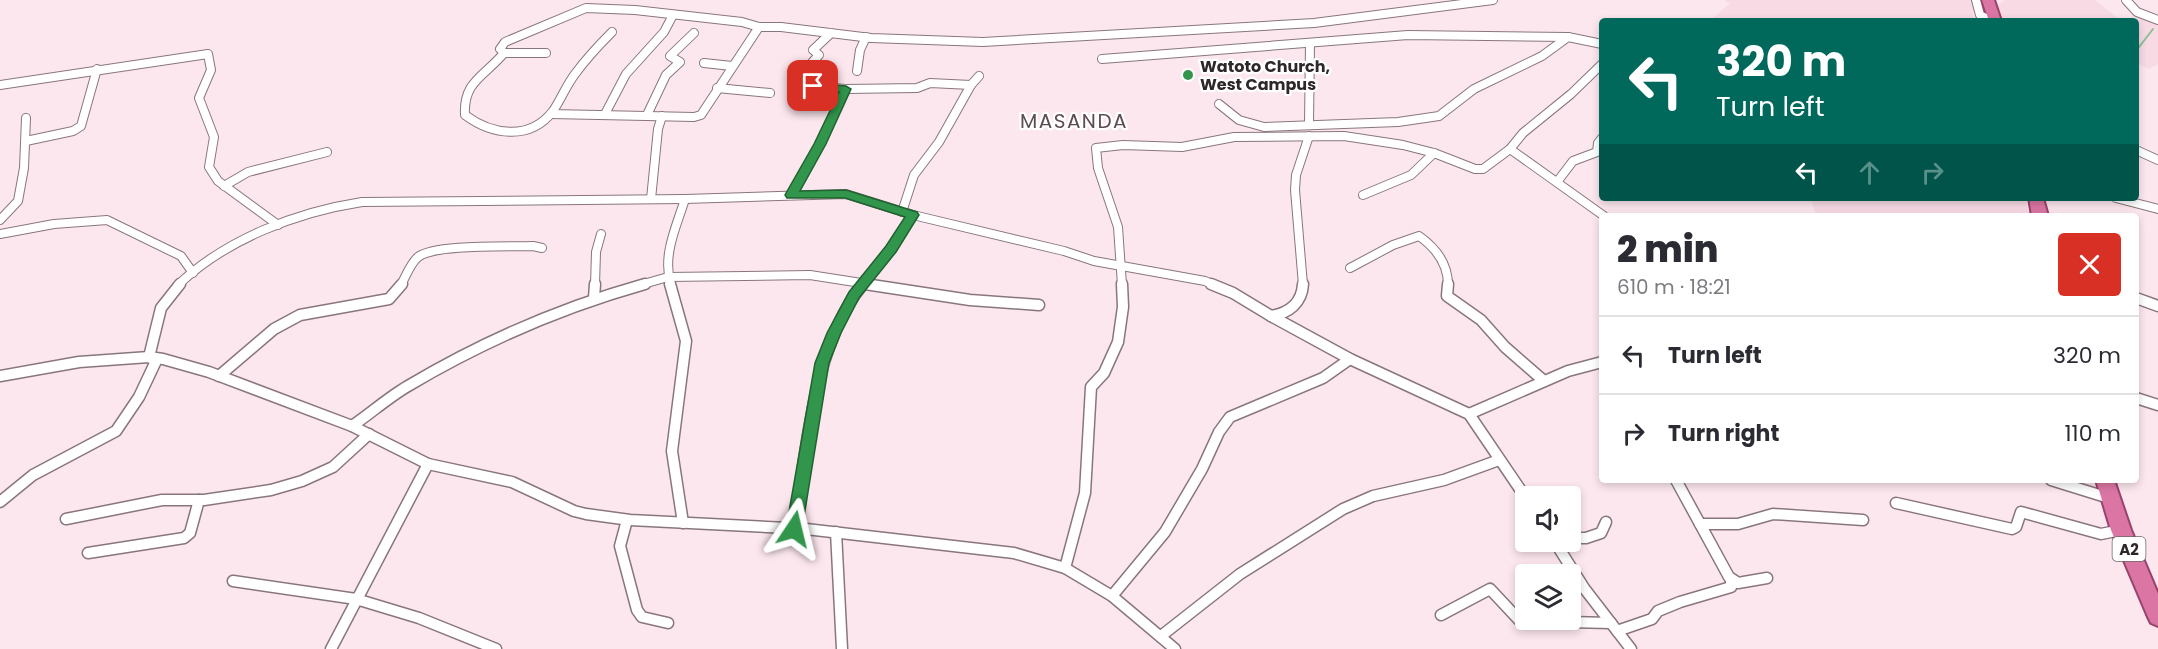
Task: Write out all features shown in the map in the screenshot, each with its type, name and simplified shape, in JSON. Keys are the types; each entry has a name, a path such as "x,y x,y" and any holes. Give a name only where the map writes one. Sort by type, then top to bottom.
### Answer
{"highway":[{"path":"1986,0 1992,18"},
{"name":"A2","path":"2107,489 2121,530 2158,617"}],"street":[{"path":"546,53 504,53 500,49 505,42 582,9 635,10 742,22 759,27 866,38 943,41 1042,40 1314,23 1493,0"},
{"path":"2126,0 2137,12 2158,20"},
{"path":"605,114 626,74 664,32 673,15"},
{"path":"551,114 701,115 759,27"},
{"path":"504,53 496,64 471,83 464,102 465,115 489,130 501,133 532,126 551,114 571,80 612,32"},
{"path":"647,115 666,75 680,62 670,56 694,33"},
{"path":"831,33 813,50 819,55 795,82 797,85 846,89 918,88 930,83 971,86"},
{"path":"1102,58 1408,35 1568,37 1599,43"},
{"path":"1219,104 1233,119 1248,125 1398,122 1439,116 1474,89 1542,56 1568,37"},
{"path":"856,71 860,50 866,38"},
{"path":"1309,124 1310,43"},
{"path":"0,85 208,54 212,67 199,98 214,137 209,167 218,182 278,225"},
{"path":"704,63 732,66"},
{"path":"1065,568 1085,493 1091,387 1101,379 1114,355 1123,326 1122,267 1118,226 1097,169 1096,148 1123,145 1182,147 1234,138 1344,136 1403,145 1434,153 1475,169 1484,169 1510,149 1523,133 1572,94 1599,67"},
{"path":"26,141 73,132 81,126 97,69"},
{"path":"902,212 914,175 939,142 979,76"},
{"path":"717,88 770,93"},
{"path":"791,195 820,144 846,89"},
{"path":"651,199 658,129 662,116"},
{"path":"0,220 18,201 26,141 26,118"},
{"path":"1270,316 1290,312 1300,300 1303,287 1295,190 1296,175 1309,136"},
{"path":"1557,182 1574,161 1597,152 1599,142"},
{"path":"1510,149 1600,213"},
{"path":"224,186 252,171 327,152"},
{"path":"2139,152 2158,161"},
{"path":"1363,195 1411,175 1434,153"},
{"path":"149,357 161,308 186,276 227,247 319,209 362,202 685,199 846,194 913,215 1122,267 1179,274 1204,280 1233,293 1270,316 1350,359 1469,414 1517,486"},
{"path":"683,523 672,451 686,341 668,276 669,245 685,199"},
{"path":"2127,201 2158,209"},
{"path":"794,529 822,363 845,311 913,215"},
{"path":"0,234 54,224 107,220 181,256 193,273"},
{"path":"594,298 596,252 601,234"},
{"path":"1350,268 1393,245 1419,236 1427,241 1445,265 1451,281 1447,296 1481,320 1505,347 1544,381"},
{"path":"219,376 274,329 300,315 389,299 423,254 476,248 533,246 542,248"},
{"path":"352,426 438,367 502,336 594,298 668,276 810,275 970,300 1039,305"},
{"path":"2139,299 2158,306"},
{"path":"0,502 33,475 116,431 139,396 154,367 156,361 149,357"},
{"path":"0,376 79,362 149,357 219,376 352,426 428,464 512,482 574,511 627,520 836,532 1014,553 1065,568 1112,596 1175,649"},
{"path":"1112,596 1164,532 1202,469 1219,432 1230,417 1323,378 1350,359"},
{"path":"1469,414 1504,401 1576,367 1599,363"},
{"path":"2139,399 2158,405"},
{"path":"66,519 162,500 199,500 271,490 302,481 333,467 369,434"},
{"path":"1161,636 1240,574 1344,509 1373,496 1444,480 1499,460"},
{"path":"331,649 356,599 380,560 428,464"},
{"path":"1441,615 1490,589 1520,621 1614,627 1652,620 1658,611 1731,587 1731,579 1678,483"},
{"path":"2070,483 2107,489"},
{"path":"88,554 184,538 190,533 199,500"},
{"path":"1896,503 1924,506 1979,523 2012,529 2016,527 2021,512 2101,534 2121,530"},
{"path":"1700,524 1738,524 1773,514 1863,520"},
{"path":"627,520 620,546 636,610 642,617 668,623"},
{"path":"1581,538 1601,533 1606,522"},
{"path":"836,532 842,649"},
{"path":"1562,552 1631,649"},
{"path":"1731,579 1738,583 1767,578"},
{"path":"233,581 356,599 419,618 496,649"}],"shaded area":[{"path":"1724,0 1978,0 1982,1 1986,17 1973,11 1973,17 1976,18 1713,18 1730,3"},
{"path":"2005,0 2095,0 2118,18 2000,18 1995,11 1997,6"},
{"path":"2138,15 2158,23 2158,64 2149,69 2139,64 2139,18 2136,18"},
{"path":"1812,201 2026,201 2028,213 1815,213"}],"waterway":[{"path":"2139,47 2153,29"}],"place":[{"name":"Watoto Church, West Campus","path":"1188,75"}],"district":[{"name":"MASANDA","path":"1074,121"}],"route":[{"path":"794,529 814,423 822,363 834,333 854,295 891,249 913,215 846,194 791,195 820,144 846,89 813,86"}]}
